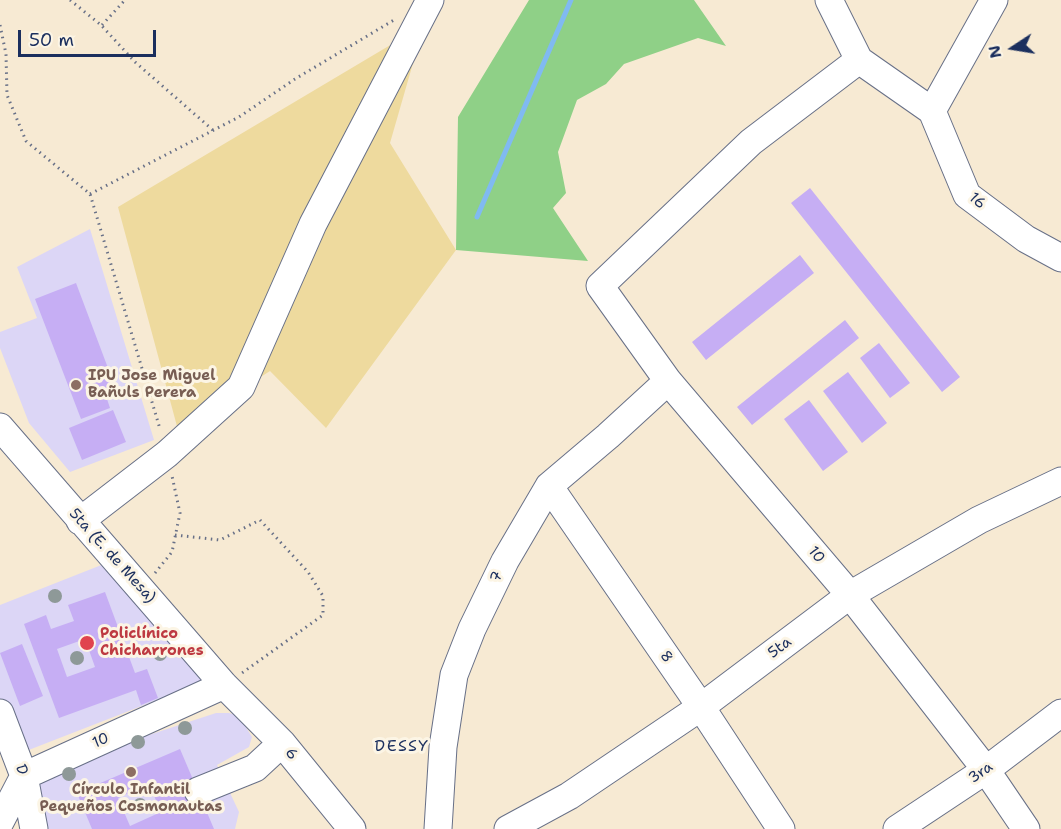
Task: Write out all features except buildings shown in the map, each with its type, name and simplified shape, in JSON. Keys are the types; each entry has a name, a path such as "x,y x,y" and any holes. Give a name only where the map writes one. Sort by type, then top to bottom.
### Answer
{"street":[{"path":"81,521 167,454 241,387 313,224 430,0"},
{"path":"829,0 859,60 933,111 994,0"},
{"name":"10","path":"859,60 751,142 600,286 668,381 850,595 986,770 1026,829"},
{"name":"16","path":"933,111 968,195 1026,239 1061,258"},
{"name":"7","path":"438,829 443,747 454,675 472,629 505,561 549,486 668,381"},
{"name":"5ta (E. de Mesa)","path":"0,427 224,685"},
{"name":"5ta","path":"508,829 569,796 701,707 850,595 979,520 1061,481"},
{"name":"8","path":"549,486 701,707 781,829"},
{"name":"10","path":"24,776 224,685"},
{"name":"6","path":"224,685 282,743 345,826"},
{"name":"D","path":"0,712 24,776 34,829"},
{"name":"3ra","path":"897,829 986,770 1061,713"},
{"path":"198,791 255,768 282,743"},
{"path":"0,822 24,776"}],"path":[{"path":"70,0 101,26 135,62 214,131"},
{"path":"101,26 125,0"},
{"path":"90,194 239,117 295,79 396,18"},
{"path":"0,25 6,54 7,95 26,141 90,194 167,454 180,513 176,535 172,552 142,590"},
{"path":"176,535 220,540 260,520 308,572 323,596 323,615 224,685"}],"shaded area":[{"name":"IPU Jose Miguel Bañuls Perera","path":"90,229 154,440 70,472 29,423 0,348 0,332 37,318 17,267"},
{"name":"Policlínico Chicharrones","path":"109,562 206,681 21,753 0,699 0,605"},
{"name":"Círculo Infantil Pequeños Cosmonautas","path":"216,713 239,716 252,737 249,747 217,765 239,812 235,829 39,829 36,776 48,768"}],"green space":[{"path":"529,0 694,0 726,46 698,38 624,64 606,84 577,100 558,152 566,193 553,208 588,261 456,250 458,117"}],"sand":[{"path":"424,25 390,143 456,250 326,428 270,371 178,430 118,207"}],"waterway":[{"path":"477,217 571,0"}],"place":[{"name":"IPU Jose Miguel Bañuls Perera","path":"76,385"},
{"name":"Policlínico Chicharrones","path":"87,643"},
{"name":"Círculo Infantil Pequeños Cosmonautas","path":"131,772"}],"district":[{"name":"DESSY","path":"402,747"}]}
